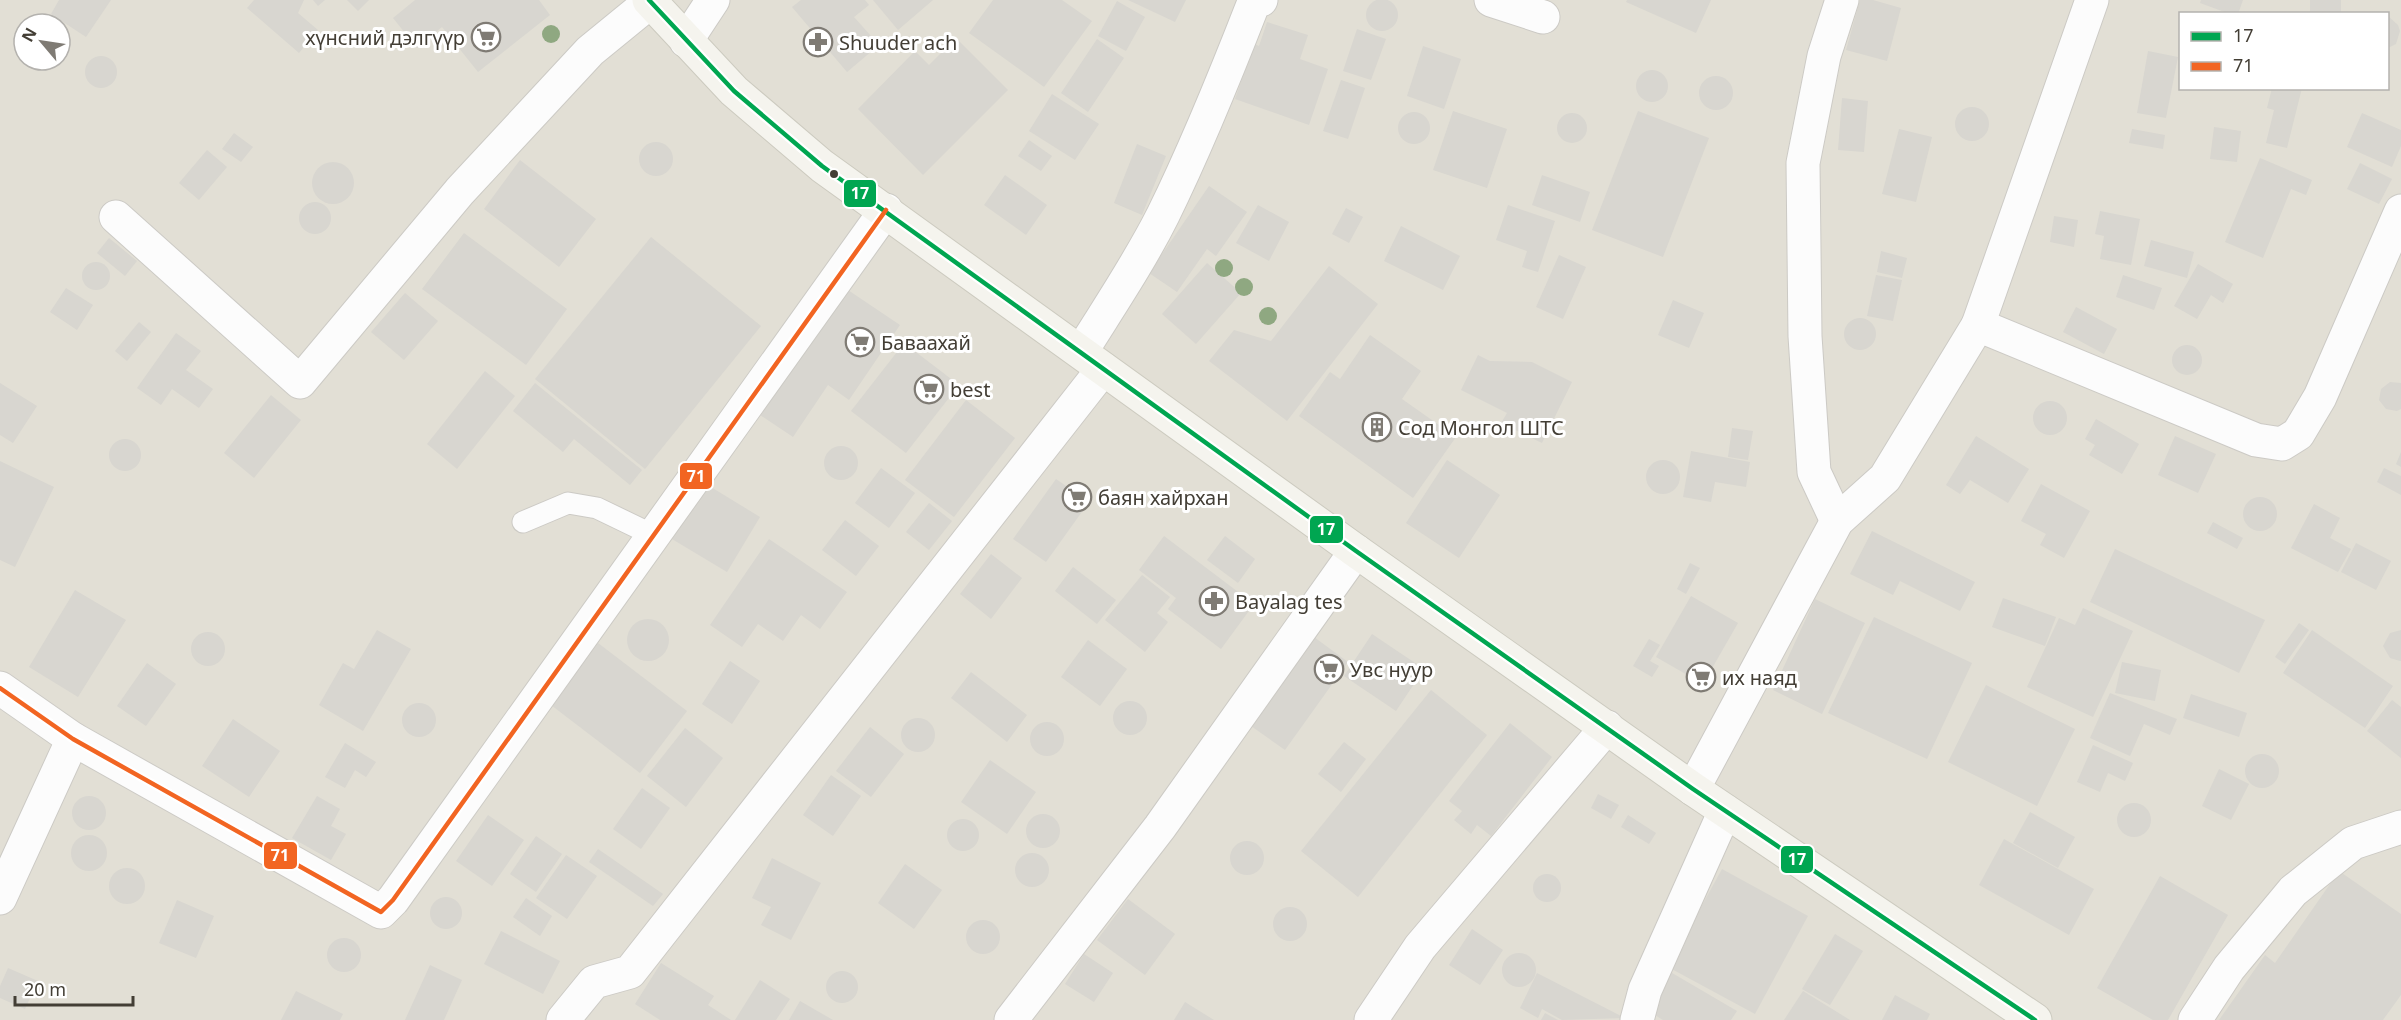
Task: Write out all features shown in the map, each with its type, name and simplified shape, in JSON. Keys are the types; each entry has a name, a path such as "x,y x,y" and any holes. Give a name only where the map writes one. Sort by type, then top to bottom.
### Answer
{"main road":[{"path":"649,1 734,91 822,166 1356,550 1725,811 2035,1020"}],"street":[{"path":"686,41 713,0"},
{"path":"1491,0 1543,17"},
{"path":"1838,521 1814,472 1805,336 1803,163 1824,56 1842,0"},
{"path":"1694,789 1838,521 1885,478 1978,325 2092,0"},
{"path":"116,217 300,382 484,165 590,51 649,1"},
{"path":"563,1020 594,982 630,972 1092,361 1134,267 1162,217 1212,109 1255,1"},
{"path":"0,688 73,739 381,912 393,900 655,536 885,210"},
{"path":"1978,325 2256,440 2282,444 2298,434 2320,397 2401,211"},
{"path":"1011,1020 1160,827 1356,550"},
{"path":"1371,1020 1420,947 1607,727"},
{"path":"0,898 73,739"},
{"path":"1637,1020 1645,990 1725,811"},
{"path":"2195,1020 2229,968 2293,891 2353,843 2401,827"}],"lane":[{"path":"523,522 568,503 597,508 655,536"}],"shaded area":[{"path":"0,0 2401,0 2401,1020 0,1020"}],"building":[{"path":"1382,-1 1394,3 1398,15 1394,27 1382,31 1370,27 1366,15 1370,3"},
{"path":"59,0 111,0 86,37 72,28 72,12 52,12"},
{"path":"254,0 304,0 298,13 318,30 299,53 247,8"},
{"path":"313,0 325,0 318,6"},
{"path":"347,0 369,0 358,11"},
{"name":"хүнсний дэлгүүр","path":"415,0 539,0 550,15 478,72 442,27 417,48 393,18"},
{"path":"801,0 865,0 869,5 854,17 879,45 847,72 792,7"},
{"path":"873,0 933,0 898,30"},
{"path":"993,0 1062,0 1092,21 1044,87 969,33"},
{"path":"1128,0 1186,0 1175,22"},
{"path":"1627,0 1711,0 1696,33 1626,2"},
{"path":"1860,0 1873,0 1901,8 1887,61 1846,50"},
{"path":"2201,0 2243,0 2239,12 2225,12 2200,3"},
{"path":"2310,0 2341,0 2341,12 2310,12"},
{"path":"1117,1 1145,17 1126,51 1098,36"},
{"path":"2389,17 2398,25 2400,31 2396,44 2389,48"},
{"path":"1267,22 1308,35 1300,59 1328,69 1309,125 1235,99 1254,44 1259,46"},
{"path":"1357,29 1386,39 1371,80 1343,71"},
{"path":"956,38 1008,90 923,175 858,109 915,51 929,65"},
{"path":"1097,39 1124,58 1088,112 1061,93"},
{"path":"1423,46 1461,59 1444,109 1407,96"},
{"path":"2148,51 2178,57 2166,118 2137,113"},
{"path":"101,56 112,61 117,72 112,83 101,88 90,83 85,72 90,61"},
{"path":"1652,70 1664,74 1668,86 1664,98 1652,102 1640,98 1636,86 1640,74"},
{"path":"1716,76 1728,81 1733,93 1728,105 1716,110 1704,105 1699,93 1704,81"},
{"path":"1341,80 1365,88 1348,139 1323,131"},
{"path":"2272,90 2302,90 2287,148 2266,143 2274,110 2267,108"},
{"path":"1052,94 1099,124 1075,160 1029,131"},
{"path":"1842,98 1868,101 1864,152 1838,150"},
{"path":"1972,107 1984,112 1989,124 1984,136 1972,141 1960,136 1955,124 1960,112"},
{"path":"1453,111 1507,129 1487,188 1433,170"},
{"path":"1638,111 1709,138 1663,257 1592,230"},
{"path":"1414,112 1425,117 1430,128 1425,139 1414,144 1403,139 1398,128 1403,117"},
{"path":"1572,113 1583,117 1587,128 1583,139 1572,143 1561,139 1557,128 1561,117"},
{"path":"2362,113 2401,130 2401,146 2392,167 2347,147"},
{"path":"2214,127 2241,131 2237,162 2210,159"},
{"path":"1899,129 1932,137 1916,202 1882,194"},
{"path":"2132,129 2165,135 2163,149 2129,143"},
{"path":"234,133 253,147 241,162 222,149"},
{"path":"1029,140 1052,156 1041,171 1018,156"},
{"path":"656,142 668,147 673,159 668,171 656,176 644,171 639,159 644,147"},
{"path":"1137,144 1166,156 1142,215 1114,203"},
{"path":"207,150 227,167 199,200 179,183"},
{"path":"2260,158 2312,180 2306,195 2291,189 2263,258 2225,242"},
{"path":"520,160 596,219 559,267 484,209"},
{"path":"333,162 341,163 348,168 353,175 353,191 348,198 341,203 333,204 325,203 318,198 313,191 312,183 313,175 318,168 325,163"},
{"path":"2360,163 2392,179 2379,204 2347,189"},
{"path":"1005,175 1047,205 1026,235 984,205"},
{"path":"1542,175 1590,192 1580,222 1532,205"},
{"path":"1209,186 1247,212 1216,256 1207,249 1177,292 1149,273"},
{"path":"315,202 326,207 331,218 326,229 315,234 304,229 299,218 304,207"},
{"path":"1258,205 1289,222 1269,261 1236,243"},
{"path":"1508,205 1555,221 1538,272 1522,267 1527,251 1496,240"},
{"path":"1346,208 1363,217 1349,243 1332,234"},
{"path":"2100,211 2140,219 2131,265 2100,259 2104,236 2095,234"},
{"path":"2054,216 2078,220 2074,247 2050,242"},
{"path":"1401,226 1460,256 1443,290 1384,261"},
{"path":"464,233 567,309 526,365 422,289"},
{"path":"651,237 761,326 645,469 535,379"},
{"path":"109,238 137,261 125,276 97,253"},
{"path":"2151,240 2194,252 2187,278 2144,266"},
{"path":"1881,251 1907,258 1902,278 1877,272"},
{"path":"1559,255 1586,267 1563,319 1536,307"},
{"path":"96,262 106,266 110,276 106,286 96,290 86,286 82,276 86,266"},
{"path":"1207,263 1241,293 1196,344 1162,314"},
{"path":"2198,264 2233,284 2223,303 2211,295 2197,319 2174,306"},
{"path":"1329,266 1378,304 1287,421 1209,361 1234,330 1271,341"},
{"path":"1876,275 1902,280 1893,321 1867,316"},
{"path":"2123,275 2162,288 2154,310 2116,297"},
{"path":"66,288 93,305 77,330 50,312"},
{"path":"845,288 900,325 849,400 828,385 793,437 760,415"},
{"path":"405,293 438,321 404,360 371,332"},
{"path":"1673,300 1704,313 1689,348 1658,335"},
{"path":"2076,307 2117,329 2104,354 2063,332"},
{"path":"1860,318 1871,323 1876,334 1871,345 1860,350 1849,345 1844,334 1849,323"},
{"path":"139,322 151,332 127,361 115,351"},
{"path":"176,333 201,351 186,370 213,389 199,408 172,389 161,405 137,388"},
{"name":"Сод Монгол ШТС","path":"1370,335 1421,371 1402,399 1456,437 1413,498 1299,416 1330,372 1340,379"},
{"path":"904,343 959,385 906,453 851,411"},
{"path":"2187,345 2198,349 2202,360 2198,371 2187,375 2176,371 2172,360 2176,349"},
{"path":"1478,355 1490,361 1532,362 1572,382 1542,443 1501,423 1507,413 1461,390"},
{"path":"485,371 515,396 457,469 427,444"},
{"path":"2390,382 2401,383 2401,409 2397,411 2386,409 2379,400 2381,389"},
{"path":"0,383 37,406 13,443 0,435"},
{"path":"535,383 642,470 630,485 574,439 563,452 513,411"},
{"path":"271,395 301,420 254,478 224,453"},
{"path":"966,400 1015,438 954,517 905,480"},
{"path":"2050,401 2062,406 2067,418 2062,430 2050,435 2038,430 2033,418 2038,406"},
{"path":"2096,419 2139,444 2122,474 2089,455 2095,445 2085,439"},
{"path":"1732,428 1753,431 1748,460 1728,457"},
{"path":"1976,436 2029,469 2008,503 1970,480 1960,494 1946,485"},
{"path":"2175,436 2216,454 2198,493 2158,475"},
{"path":"125,439 136,444 141,455 136,466 125,471 114,466 109,455 114,444"},
{"path":"841,446 853,451 858,463 853,475 841,480 829,475 824,463 829,451"},
{"path":"1691,451 1750,462 1746,487 1715,482 1711,502 1683,497"},
{"path":"2401,452 2401,467 2396,464"},
{"path":"1447,460 1500,495 1459,558 1406,523"},
{"path":"1663,460 1675,465 1680,477 1675,489 1663,494 1651,489 1646,477 1651,465"},
{"path":"0,461 54,487 15,567 0,560"},
{"path":"881,468 915,493 889,528 855,503"},
{"path":"2384,468 2401,476 2401,495 2377,482"},
{"path":"1056,479 1089,502 1046,562 1013,539"},
{"path":"706,484 760,517 727,572 672,539"},
{"path":"2041,484 2090,511 2064,558 2040,545 2046,534 2021,521"},
{"path":"2260,497 2272,502 2277,514 2272,526 2260,531 2248,526 2243,514 2248,502"},
{"path":"929,503 952,521 929,550 906,532"},
{"path":"2314,504 2340,518 2330,538 2351,549 2338,572 2291,548"},
{"path":"845,520 879,546 856,576 822,550"},
{"path":"2213,522 2243,538 2237,549 2207,533"},
{"path":"1872,531 1975,582 1960,611 1900,581 1893,595 1850,574"},
{"path":"1164,536 1254,604 1221,649 1168,609 1176,598 1139,570"},
{"path":"1225,536 1255,559 1238,583 1207,560"},
{"path":"769,539 847,592 820,629 801,615 783,641 758,624 742,647 710,625"},
{"path":"2356,543 2391,561 2376,590 2341,572"},
{"path":"2115,549 2265,620 2239,673 2090,602"},
{"path":"991,554 1022,578 991,619 960,594"},
{"path":"1690,563 1700,568 1686,594 1677,589"},
{"path":"1073,567 1116,600 1097,624 1055,591"},
{"path":"1142,575 1170,597 1157,613 1168,622 1145,652 1105,620"},
{"path":"75,590 126,620 78,697 29,667"},
{"path":"1691,596 1738,623 1703,684 1656,657"},
{"path":"2003,598 2056,617 2045,646 1992,627"},
{"path":"1815,599 1865,623 1822,714 1773,690"},
{"path":"2083,608 2133,631 2093,717 2027,687 2059,618 2075,625"},
{"path":"1874,617 1972,663 1927,759 1828,713"},
{"path":"648,619 663,625 669,640 663,655 648,661 633,655 627,640 633,625"},
{"path":"2299,623 2309,630 2285,664 2275,657"},
{"path":"377,630 411,649 363,731 319,705 343,663 354,669"},
{"path":"2312,630 2393,686 2365,728 2283,673"},
{"path":"2401,630 2400,661 2390,658 2383,646 2390,633"},
{"path":"208,632 220,637 225,649 220,661 208,666 196,661 191,649 196,637"},
{"path":"1372,634 1424,669 1396,711 1344,676"},
{"path":"1314,637 1348,662 1285,750 1251,726"},
{"path":"1649,639 1660,645 1650,661 1659,666 1652,677 1633,666"},
{"path":"1088,640 1127,669 1100,706 1061,677"},
{"path":"598,643 687,711 640,773 551,705"},
{"path":"730,661 760,681 732,724 702,704"},
{"path":"2122,662 2161,670 2155,701 2115,693"},
{"path":"147,663 176,684 146,726 117,706"},
{"path":"971,672 1027,715 1007,742 951,698"},
{"path":"1986,685 2075,729 2037,806 1948,762"},
{"path":"1431,690 1487,735 1358,897 1301,851"},
{"path":"2110,693 2177,719 2170,735 2144,724 2130,756 2090,738"},
{"path":"2191,694 2247,713 2239,737 2183,718"},
{"path":"2392,700 2401,707 2401,758 2367,731"},
{"path":"1130,701 1142,706 1147,718 1142,730 1130,735 1118,730 1113,718 1118,706"},
{"path":"419,703 431,708 436,720 431,732 419,737 407,732 402,720 407,708"},
{"path":"918,718 930,723 935,735 930,747 918,752 906,747 901,735 906,723"},
{"path":"233,719 280,751 249,797 202,766"},
{"path":"1047,722 1059,727 1064,739 1059,751 1047,756 1035,751 1030,739 1035,727"},
{"path":"1510,723 1552,757 1491,836 1477,825 1471,834 1454,820 1462,811 1449,801"},
{"path":"870,727 904,754 871,797 836,771"},
{"path":"685,728 723,758 686,807 647,776"},
{"path":"1344,742 1366,759 1341,792 1318,774"},
{"path":"345,743 376,762 366,777 355,770 345,788 325,777"},
{"path":"2093,745 2133,763 2125,781 2108,773 2100,792 2077,782"},
{"path":"2262,754 2274,759 2279,771 2274,783 2262,788 2250,783 2245,771 2250,759"},
{"path":"990,760 1036,792 1007,834 961,802"},
{"path":"2219,769 2249,784 2231,820 2202,806"},
{"path":"831,775 861,796 833,836 803,815"},
{"path":"642,788 670,808 641,849 613,829"},
{"path":"1598,794 1619,805 1611,819 1591,808"},
{"path":"89,796 101,801 106,813 101,825 89,830 77,825 72,813 77,801"},
{"path":"317,796 340,809 331,826 346,834 331,860 292,838"},
{"path":"2134,803 2146,808 2151,820 2146,832 2134,837 2122,832 2117,820 2122,808"},
{"path":"2030,812 2075,837 2058,868 2013,843"},
{"path":"1043,814 1055,819 1060,831 1055,843 1043,848 1031,843 1026,831 1031,819"},
{"path":"488,815 524,840 492,886 456,861"},
{"path":"1628,815 1656,833 1649,844 1621,827"},
{"path":"963,819 974,824 979,835 974,846 963,851 952,846 947,835 952,824"},
{"path":"89,835 102,840 107,853 102,866 89,871 76,866 71,853 76,840"},
{"path":"536,836 562,854 536,892 510,874"},
{"path":"2004,839 2094,889 2069,935 1979,885"},
{"path":"1247,841 1259,846 1264,858 1259,870 1247,875 1235,870 1230,858 1235,846"},
{"path":"598,849 663,894 653,906 589,862"},
{"path":"1032,853 1044,858 1049,870 1044,882 1032,887 1020,882 1015,870 1020,858"},
{"path":"566,855 597,876 567,919 536,898"},
{"path":"772,858 821,883 791,940 761,925 771,907 752,898"},
{"path":"905,864 942,890 914,929 878,903"},
{"path":"127,868 140,873 145,886 140,899 127,904 114,899 109,886 114,873"},
{"path":"1722,869 1808,916 1755,1014 1668,967"},
{"path":"2339,871 2401,914 2401,995 2383,1020 2219,1020 2265,955 2275,963"},
{"path":"1547,874 1557,878 1561,888 1557,898 1547,902 1537,898 1533,888 1537,878"},
{"path":"2160,876 2228,915 2168,1020 2153,1020 2097,988"},
{"path":"446,897 457,902 462,913 457,924 446,929 435,924 430,913 435,902"},
{"path":"526,898 552,916 540,936 513,917"},
{"path":"1128,899 1175,934 1145,975 1097,940"},
{"path":"177,900 214,916 196,958 159,943"},
{"path":"1290,907 1302,912 1307,924 1302,936 1290,941 1278,936 1273,924 1278,912"},
{"path":"983,920 995,925 1000,937 995,949 983,954 971,949 966,937 971,925"},
{"path":"1472,929 1503,950 1480,985 1449,965"},
{"path":"501,931 560,961 543,994 484,964"},
{"path":"1835,934 1863,951 1830,1005 1802,989"},
{"path":"344,938 356,943 361,955 356,967 344,972 332,967 327,955 332,943"},
{"path":"1519,953 1531,958 1536,970 1531,982 1519,987 1507,982 1502,970 1507,958"},
{"path":"1084,954 1113,973 1094,1002 1065,984"},
{"path":"661,963 714,996 708,1005 731,1020 660,1020 635,1004"},
{"path":"430,965 462,980 444,1020 405,1020"},
{"path":"8,968 38,981 25,1009 0,998 0,986"},
{"path":"1667,970 1737,1011 1731,1020 1663,1020 1655,1015"},
{"path":"842,971 853,976 858,987 853,998 842,1003 831,998 826,987 831,976"},
{"path":"1537,973 1625,1018 1562,1020 1542,1009 1538,1018 1520,1008"},
{"path":"760,980 790,999 776,1020 735,1020"},
{"path":"296,991 343,1014 340,1020 281,1020"},
{"path":"1803,991 1850,1020 1784,1020"},
{"path":"1895,995 1930,1014 1927,1020 1882,1020"},
{"path":"800,1001 833,1020 789,1020"},
{"path":"1185,1002 1214,1020 1174,1020"},
{"path":"1545,1013 1558,1020 1541,1020"}],"transit line":[{"name":"17","path":"649,0 734,91 822,166 1356,551 1693,789 2035,1020"},
{"name":"71","path":"0,688 73,739 381,912 393,900 886,210"}],"place":[{"name":"хүнсний дэлгүүр","path":"486,37"},
{"name":"Shuuder ach","path":"818,42"},
{"name":"Баваахай","path":"860,342"},
{"name":"best","path":"929,389"},
{"name":"Сод Монгол ШТС","path":"1377,427"},
{"name":"баян хайрхан","path":"1077,497"},
{"name":"Bayalag tes","path":"1214,601"},
{"name":"Увс нуур","path":"1329,669"},
{"name":"их наяд","path":"1701,677"}]}
